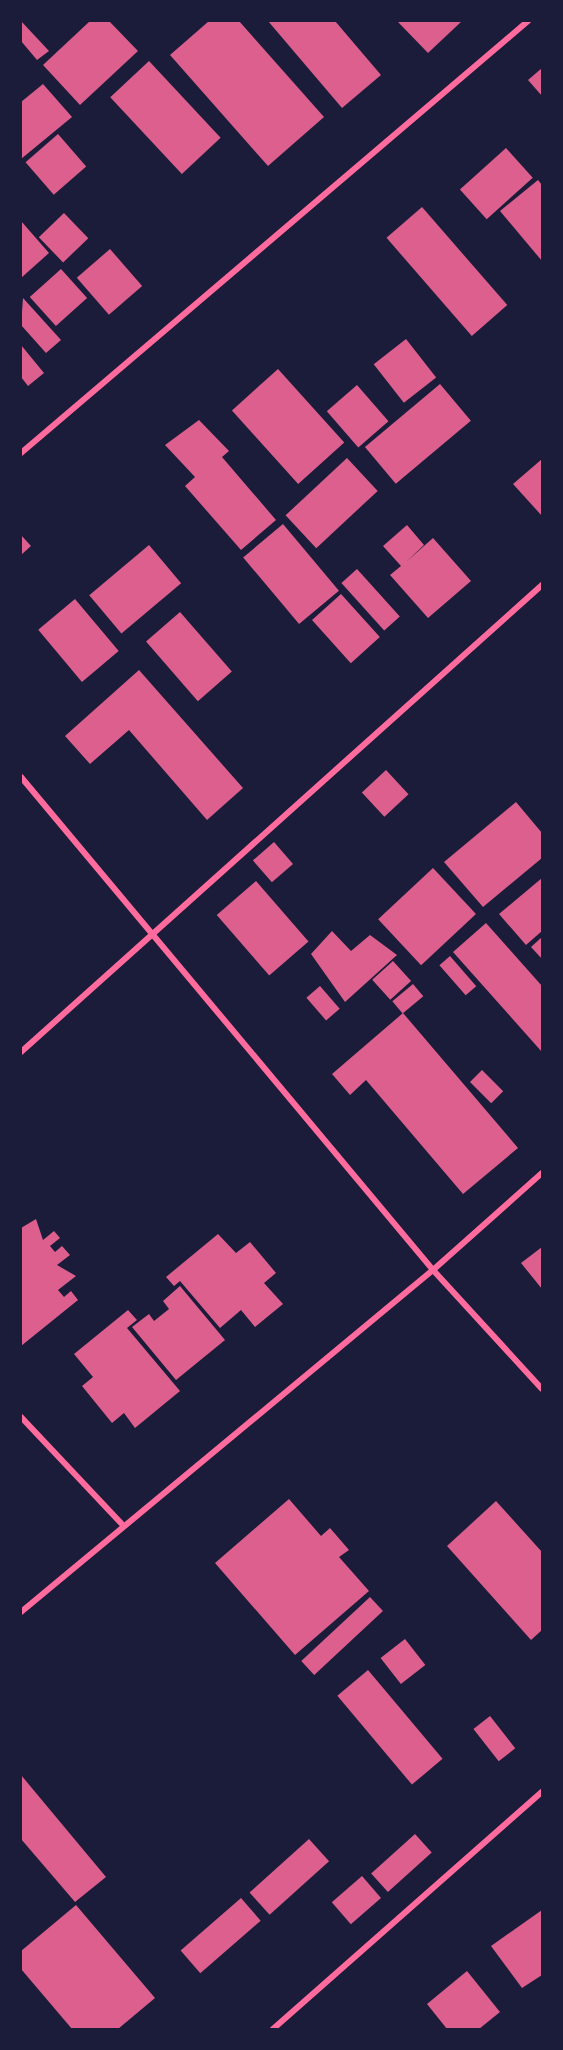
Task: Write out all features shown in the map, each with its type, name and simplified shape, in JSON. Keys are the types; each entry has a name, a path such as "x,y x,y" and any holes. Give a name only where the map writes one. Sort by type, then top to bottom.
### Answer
{"street":[{"path":"21,453 528,21"},
{"path":"21,1052 156,934 542,585"},
{"path":"21,777 156,934 433,1270 542,1389"},
{"path":"21,1612 121,1523 433,1270 542,1173"},
{"path":"21,1417 121,1523"},
{"path":"273,2029 542,1792"}],"building":[{"path":"21,21 49,51 37,60 21,41"},
{"path":"90,21 109,21 138,51 80,105 43,65"},
{"path":"209,21 239,21 324,117 268,166 170,55"},
{"path":"268,21 335,21 381,75 342,108"},
{"path":"399,21 462,21 428,53 398,22"},
{"path":"149,61 221,138 182,174 110,97"},
{"path":"542,68 542,96 528,80"},
{"path":"43,84 72,117 21,159 21,102"},
{"path":"58,134 86,166 54,195 26,162"},
{"path":"506,148 533,178 487,219 460,189"},
{"path":"538,180 542,185 542,261 500,211"},
{"path":"422,207 507,305 472,336 387,238"},
{"path":"64,213 88,238 63,262 39,237"},
{"path":"21,221 49,253 21,278"},
{"path":"110,249 142,286 109,315 77,278"},
{"path":"61,269 87,298 56,326 30,297"},
{"path":"23,298 61,340 46,353 21,325"},
{"path":"406,339 436,378 404,403 374,364"},
{"path":"21,345 44,373 28,386 21,377"},
{"path":"278,369 344,443 298,484 232,410"},
{"path":"440,384 471,421 396,484 365,447"},
{"path":"357,385 388,421 358,447 327,411"},
{"path":"199,420 229,451 222,457 276,520 241,550 185,486 195,477 165,445"},
{"path":"347,458 378,491 316,548 286,515"},
{"path":"542,459 542,516 513,484"},
{"path":"283,524 339,591 299,624 243,557"},
{"path":"407,525 424,545 406,562 433,538 471,581 428,618 390,575 401,566 383,546"},
{"path":"21,535 31,546 21,555"},
{"path":"149,545 181,583 121,633 89,595"},
{"path":"357,569 400,617 384,631 341,583"},
{"path":"341,594 380,637 351,663 312,620"},
{"path":"75,599 119,651 82,682 38,630"},
{"path":"180,612 232,672 198,701 146,642"},
{"path":"139,670 243,788 207,820 129,730 90,764 65,736"},
{"path":"386,770 409,794 384,817 362,793"},
{"path":"516,802 542,833 542,858 483,907 444,862"},
{"path":"274,842 293,864 272,882 253,860"},
{"path":"433,868 476,914 421,965 378,919"},
{"path":"542,878 542,931 526,945 499,914"},
{"path":"256,881 308,941 269,975 217,915"},
{"path":"486,923 542,986 542,1052 453,952"},
{"path":"332,931 351,951 370,935 397,955 345,1002 311,954"},
{"path":"542,937 542,959 531,947"},
{"path":"450,956 476,986 466,995 439,965"},
{"path":"393,961 411,981 390,1000 372,980"},
{"path":"413,984 423,996 403,1014 392,1001"},
{"path":"320,986 340,1009 326,1020 306,998"},
{"path":"403,1013 518,1148 463,1194 366,1080 350,1095 332,1074"},
{"path":"482,1070 503,1091 491,1103 470,1082"},
{"path":"36,1219 43,1240 54,1231 60,1238 50,1246 55,1252 62,1246 70,1255 57,1265 76,1276 58,1290 64,1297 71,1291 78,1300 21,1346 21,1228"},
{"path":"218,1234 236,1253 250,1242 276,1273 264,1283 283,1304 255,1327 241,1310 220,1328 180,1281 174,1286 166,1277"},
{"path":"542,1247 542,1289 521,1263"},
{"path":"180,1286 225,1340 176,1380 132,1327 149,1314 154,1321 169,1309 163,1301"},
{"path":"128,1310 137,1320 127,1328 180,1391 135,1428 124,1413 112,1423 82,1386 93,1377 74,1354"},
{"path":"289,1499 321,1536 330,1528 349,1550 339,1557 369,1591 295,1655 215,1563"},
{"path":"496,1501 542,1552 542,1630 531,1640 447,1546"},
{"path":"370,1597 383,1611 314,1675 301,1661"},
{"path":"405,1639 425,1665 401,1684 381,1658"},
{"path":"368,1670 443,1759 412,1785 337,1696"},
{"path":"490,1716 515,1748 499,1761 473,1729"},
{"path":"21,1775 106,1877 75,1902 21,1839"},
{"path":"415,1834 432,1853 388,1892 371,1873"},
{"path":"309,1839 329,1861 270,1915 250,1893"},
{"path":"362,1876 381,1898 351,1924 332,1902"},
{"path":"241,1898 261,1921 200,1973 181,1950"},
{"path":"76,1905 155,1998 118,2029 72,2029 21,1969 21,1951"},
{"path":"542,1910 542,1975 522,1988 491,1946"},
{"path":"467,1971 500,2012 479,2029 447,2029 427,2004"}]}
